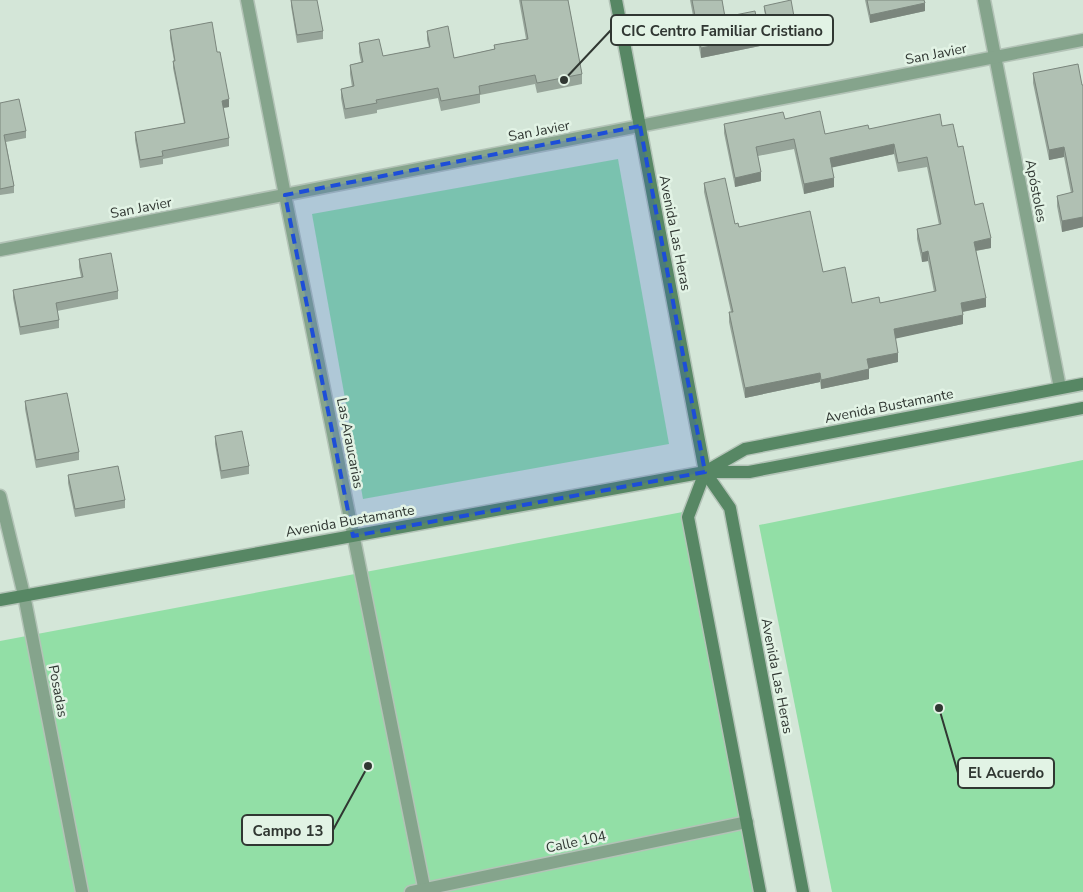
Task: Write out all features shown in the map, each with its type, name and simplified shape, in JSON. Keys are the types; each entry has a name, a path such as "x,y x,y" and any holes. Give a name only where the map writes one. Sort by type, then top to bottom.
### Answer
{"main road":[{"name":"Avenida Las Heras","path":"616,0 705,472 730,508 803,892"},
{"name":"Avenida Bustamante","path":"705,472 744,450 1083,384"},
{"name":"Avenida Bustamante","path":"0,600 705,472 749,472 1083,408"},
{"path":"705,472 688,517 760,892"}],"street":[{"name":"Las Araucarias","path":"247,0 425,891"},
{"name":"Apóstoles","path":"984,0 1060,388"},
{"name":"San Javier","path":"0,250 1083,40"},
{"name":"Posadas","path":"0,496 24,595 82,892"},
{"name":"Calle 104","path":"411,892 425,891 747,822"}],"highlighted area":[{"path":"640,126 705,472 353,536 285,195"}],"green space":[{"path":"618,159 669,444 363,499 312,214"},
{"path":"1083,460 1083,892 832,892 759,525"},
{"path":"688,511 761,892 0,892 0,641"}],"building":[{"path":"291,0 317,0 323,31 297,35"},
{"path":"521,0 568,0 582,74 537,83 535,75 479,86 480,94 441,101 438,88 376,100 377,103 345,109 341,89 354,86 350,65 363,62 359,43 379,39 383,56 430,47 427,31 448,26 454,58 495,49 494,45 528,39"},
{"path":"692,0 722,0 725,17 755,11 760,36 701,48"},
{"path":"791,0 795,22 769,28 764,6"},
{"path":"867,0 924,0 925,3 870,15"},
{"path":"212,22 217,52 220,52 229,99 222,101 229,138 162,151 163,156 140,160 135,132 185,123 173,61 175,61 170,30"},
{"path":"1078,64 1083,85 1083,217 1062,221 1057,196 1073,192 1064,147 1049,150 1033,73"},
{"path":"19,99 26,131 4,135 14,186 0,189 0,103"},
{"path":"820,111 825,134 868,125 869,129 940,114 942,126 953,124 958,147 963,146 975,205 983,203 991,238 974,242 986,298 961,303 963,315 894,329 898,353 867,359 869,369 821,380 820,373 745,388 729,312 733,312 704,183 725,178 735,224 738,223 739,227 810,211 823,272 845,267 852,303 879,297 880,303 936,291 928,251 922,253 917,229 941,224 927,157 898,163 894,144 830,158 834,178 804,184 794,139 756,147 761,172 735,178 724,124 783,112 785,119"},
{"path":"111,253 118,291 56,303 59,320 20,327 13,290 83,277 79,259"},
{"path":"67,393 79,452 36,460 25,401"},
{"path":"242,431 249,466 221,471 215,436"},
{"path":"118,466 125,500 75,509 68,475"}],"place":[{"name":"CIC Centro Familiar Cristiano","path":"564,80"},
{"name":"El Acuerdo","path":"939,708"},
{"name":"Campo 13","path":"368,766"}]}
